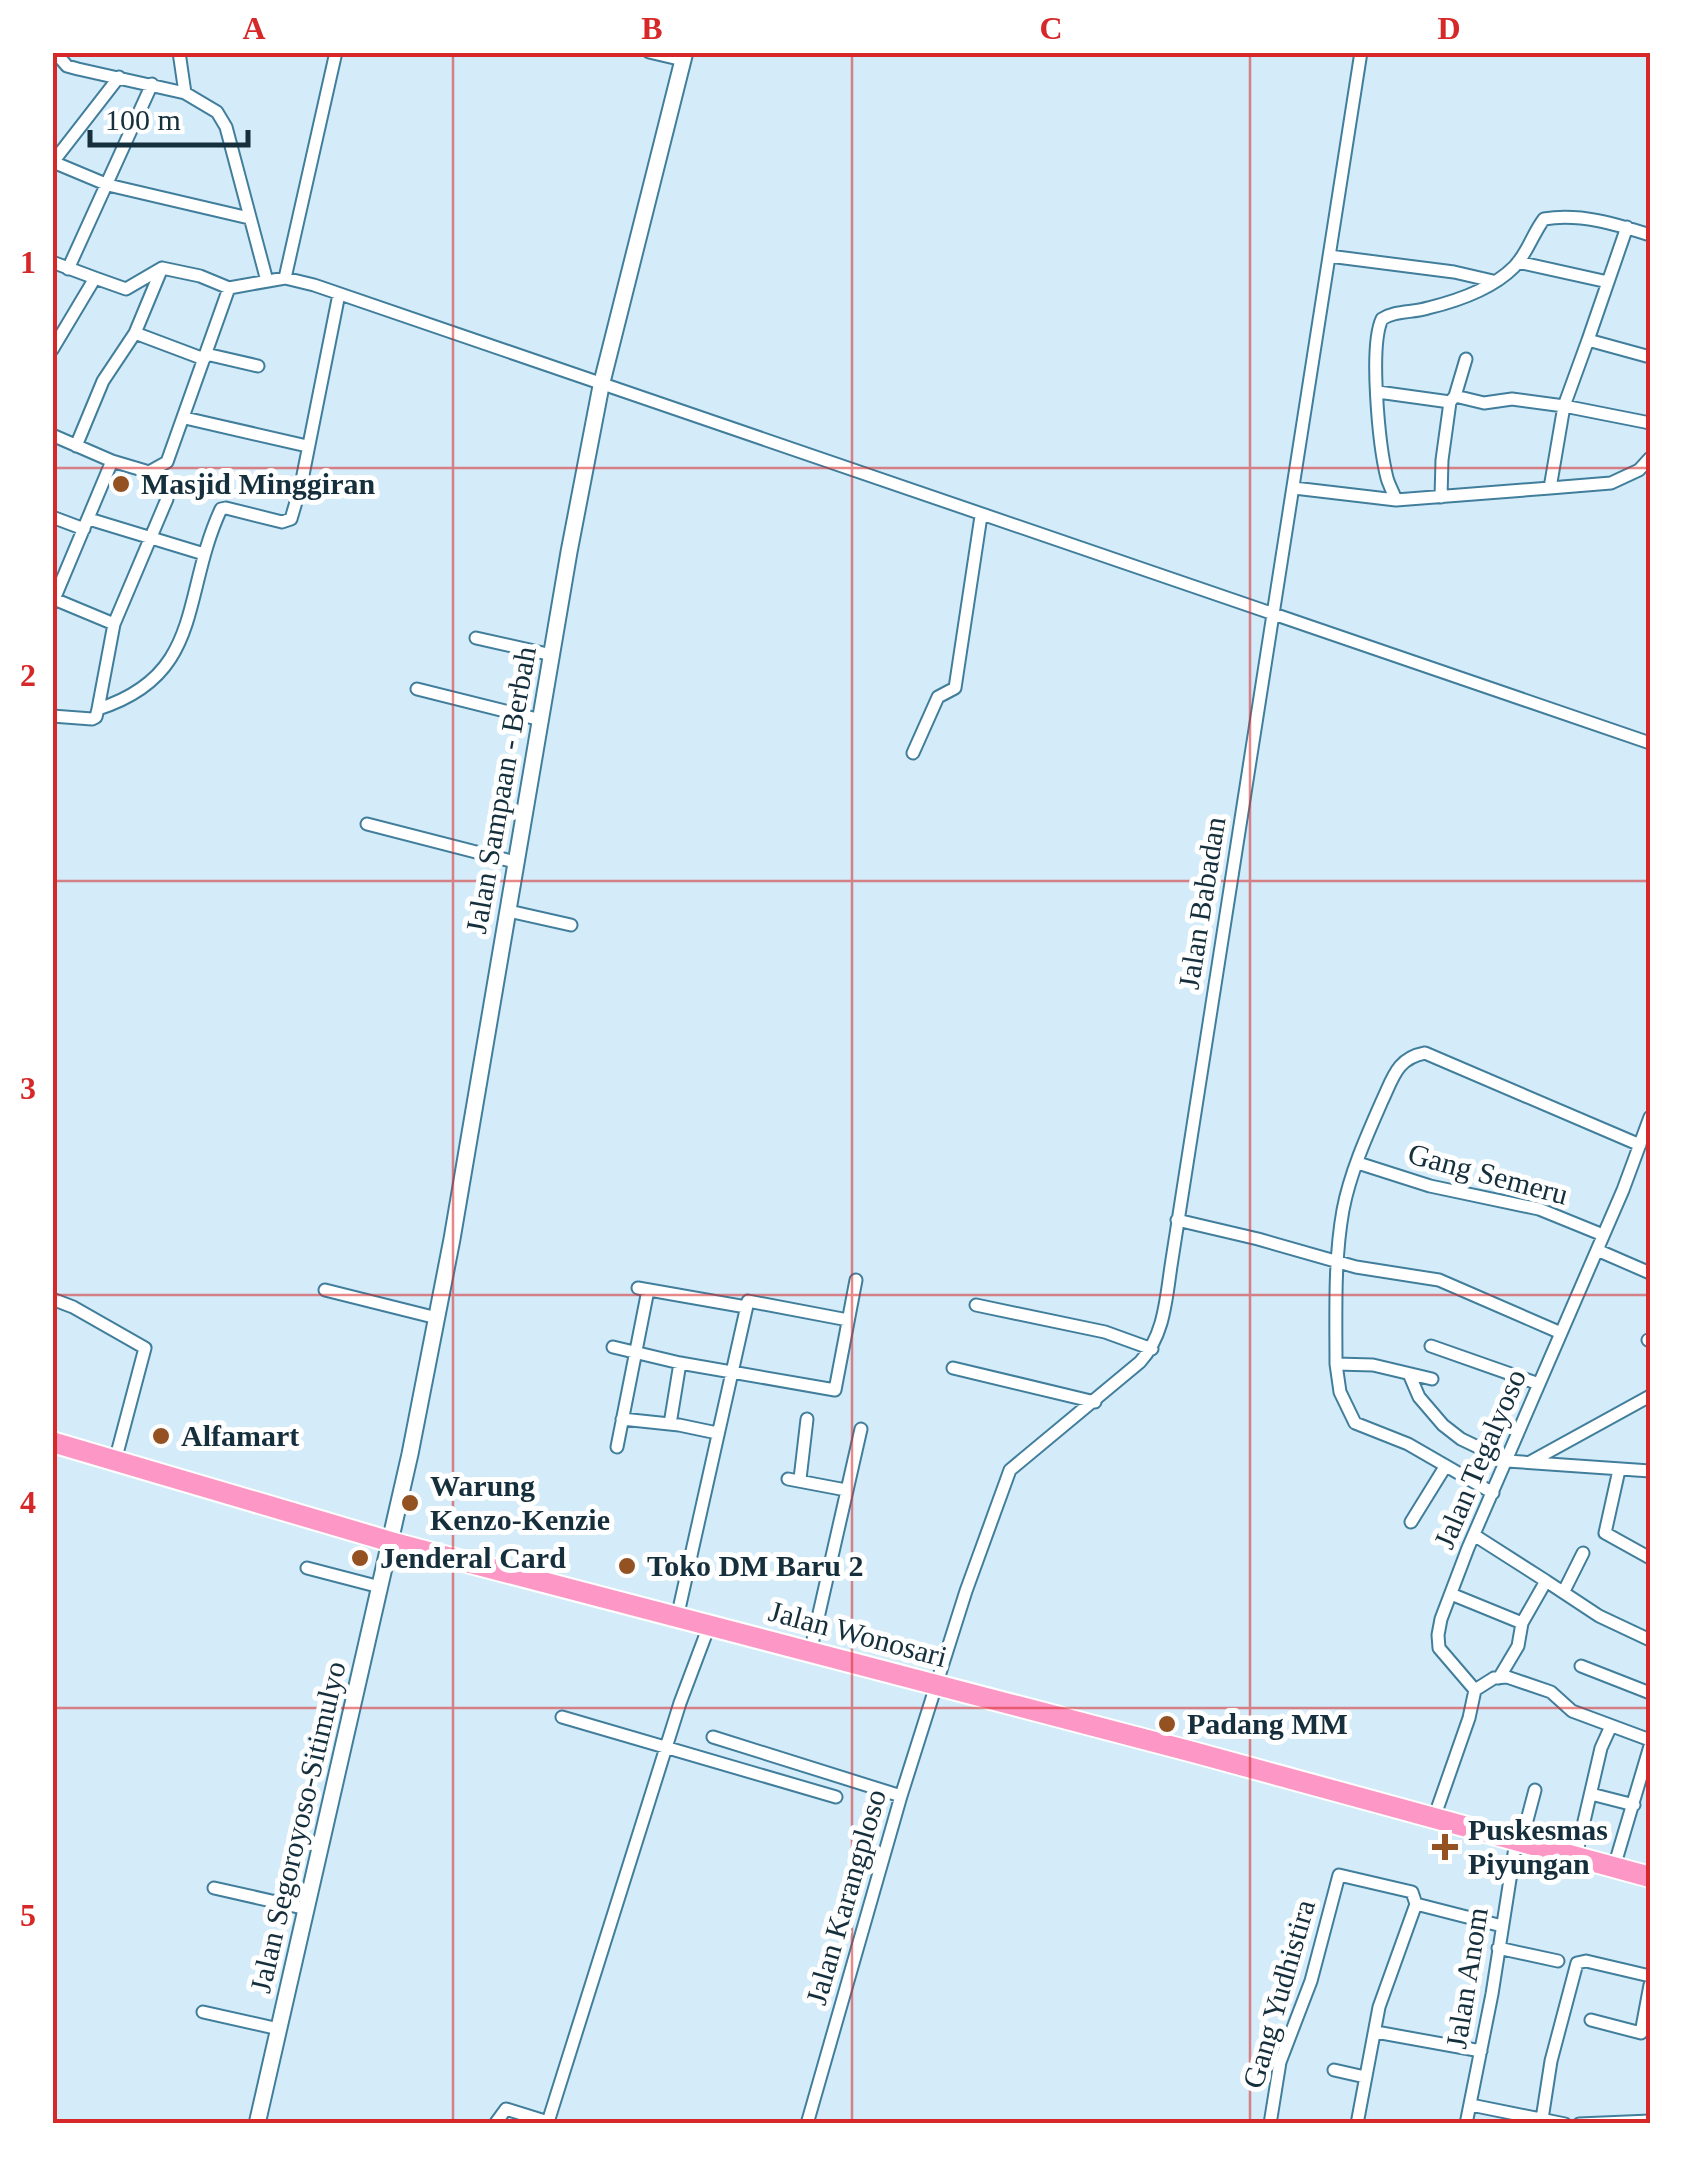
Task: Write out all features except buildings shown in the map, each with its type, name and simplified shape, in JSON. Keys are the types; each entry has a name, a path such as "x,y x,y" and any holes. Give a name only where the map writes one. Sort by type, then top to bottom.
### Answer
{"highway":[{"name":"Jalan Wonosari","path":"52,1442 392,1542 1650,1877"}],"main road":[{"name":"Jalan Sampaan - Berbah","path":"392,1542 436,1318 601,386 684,56"},
{"name":"Jalan Segoroyoso-Sitimulyo","path":"258,2124 392,1542"}],"street":[{"path":"179,52 185,93"},
{"path":"285,278 336,52"},
{"path":"649,52 684,56"},
{"name":"Jalan Babadan","path":"1152,1349 1164,1307 1361,52"},
{"path":"56,54 68,66 185,93 203,101 222,119 267,281"},
{"path":"119,77 52,162 108,185 249,218"},
{"path":"68,269 152,84"},
{"path":"1396,500 1387,480 1375,354 1382,318 1453,301 1494,282 1518,262 1544,219 1574,217 1650,236"},
{"path":"1550,488 1564,406 1627,228"},
{"path":"1329,256 1454,272 1494,282"},
{"path":"52,262 126,289 162,268 229,288 285,278 1650,744"},
{"path":"1518,262 1608,282"},
{"path":"76,446 103,381 136,333 162,268"},
{"path":"52,350 95,278"},
{"path":"52,435 149,472 167,462 229,288"},
{"path":"98,709 139,692 168,668 179,646 204,554 221,510 282,522 291,518 338,294"},
{"path":"136,333 205,357 258,366"},
{"path":"1588,340 1650,357"},
{"path":"1440,497 1452,399 1466,359"},
{"path":"1378,392 1484,403 1512,399 1650,423"},
{"path":"184,418 307,446"},
{"path":"1294,488 1396,500 1610,483 1639,470 1650,458"},
{"path":"112,461 86,524 58,575 53,602 114,624"},
{"path":"52,716 84,721 96,717 114,624 167,499 166,480 157,469"},
{"path":"913,753 938,697 955,688 981,516"},
{"path":"52,518 152,536 204,554"},
{"path":"476,638 552,654"},
{"path":"417,689 541,720"},
{"path":"367,824 516,862"},
{"path":"509,911 570,924"},
{"path":"1493,1494 1408,1444 1355,1424 1340,1392 1336,1364 1343,1209 1396,1070 1410,1056 1425,1052 1640,1146"},
{"name":"Jalan Tegalyoso","path":"1475,1690 1440,1648 1438,1636 1450,1594 1650,1117"},
{"name":"Gang Semeru","path":"1358,1162 1430,1186 1538,1210 1603,1235"},
{"path":"1177,1220 1258,1238 1338,1262 1440,1280 1561,1333"},
{"path":"1596,1250 1650,1273"},
{"path":"613,1347 834,1390 856,1280"},
{"path":"618,1446 638,1352 643,1289 746,1307"},
{"path":"325,1290 436,1318"},
{"path":"52,1299 145,1348 115,1462"},
{"path":"677,1618 748,1301 848,1320"},
{"path":"938,1686 966,1591 1010,1470 1095,1402 1152,1349 1106,1332 976,1305"},
{"path":"1431,1346 1540,1384"},
{"path":"670,1424 680,1362"},
{"path":"1336,1364 1373,1365 1432,1380"},
{"path":"953,1368 1095,1402"},
{"path":"1410,1376 1419,1397 1443,1425 1461,1439 1508,1462 1650,1472"},
{"path":"1534,1462 1650,1400"},
{"path":"622,1419 717,1433"},
{"path":"807,1419 794,1479 846,1490"},
{"path":"810,1653 861,1430"},
{"path":"1411,1522 1445,1467"},
{"path":"1620,1470 1605,1533 1650,1558"},
{"path":"1474,1535 1599,1616 1650,1640"},
{"path":"1564,1591 1583,1553"},
{"path":"307,1568 380,1587"},
{"path":"1499,1678 1518,1646 1522,1623 1546,1580"},
{"path":"1450,1594 1522,1623"},
{"path":"495,2124 506,2109 550,2122 666,1747 709,1626"},
{"path":"1581,1666 1650,1693"},
{"path":"1434,1818 1475,1690 1507,1676 1551,1692 1572,1711 1650,1743 1614,1867"},
{"name":"Jalan Karangploso","path":"807,2124 900,1796 938,1686"},
{"path":"562,1717 836,1798"},
{"path":"1576,1856 1601,1748 1610,1726"},
{"path":"713,1737 753,1744 900,1796"},
{"path":"742,1770 753,1744"},
{"name":"Jalan Anom","path":"1466,2124 1519,1842 1535,1790"},
{"path":"1591,1794 1634,1804"},
{"name":"Gang Yudhistira","path":"1270,2124 1288,2032 1311,1981 1338,1876 1412,1892 1416,1904 1502,1926"},
{"path":"214,1888 307,1910"},
{"path":"1357,2124 1380,2007 1416,1904"},
{"path":"1498,1948 1558,1960"},
{"path":"1542,2119 1551,2060 1579,1962 1650,1976"},
{"path":"1591,2020 1642,2033 1650,1985"},
{"path":"203,2012 279,2029"},
{"path":"1376,2032 1481,2051"},
{"path":"1334,2070 1365,2077"},
{"path":"1470,2105 1565,2124"},
{"path":"1579,2124 1650,2121"}],"place":[{"name":"Masjid Minggiran","path":"121,484"},
{"name":"Alfamart","path":"161,1436"},
{"name":"Warung Kenzo-Kenzie","path":"410,1503"},
{"name":"Jenderal Card","path":"360,1558"},
{"name":"Toko DM Baru 2","path":"627,1566"},
{"name":"Padang MM","path":"1167,1724"},
{"name":"Puskesmas Piyungan","path":"1445,1847"}]}
